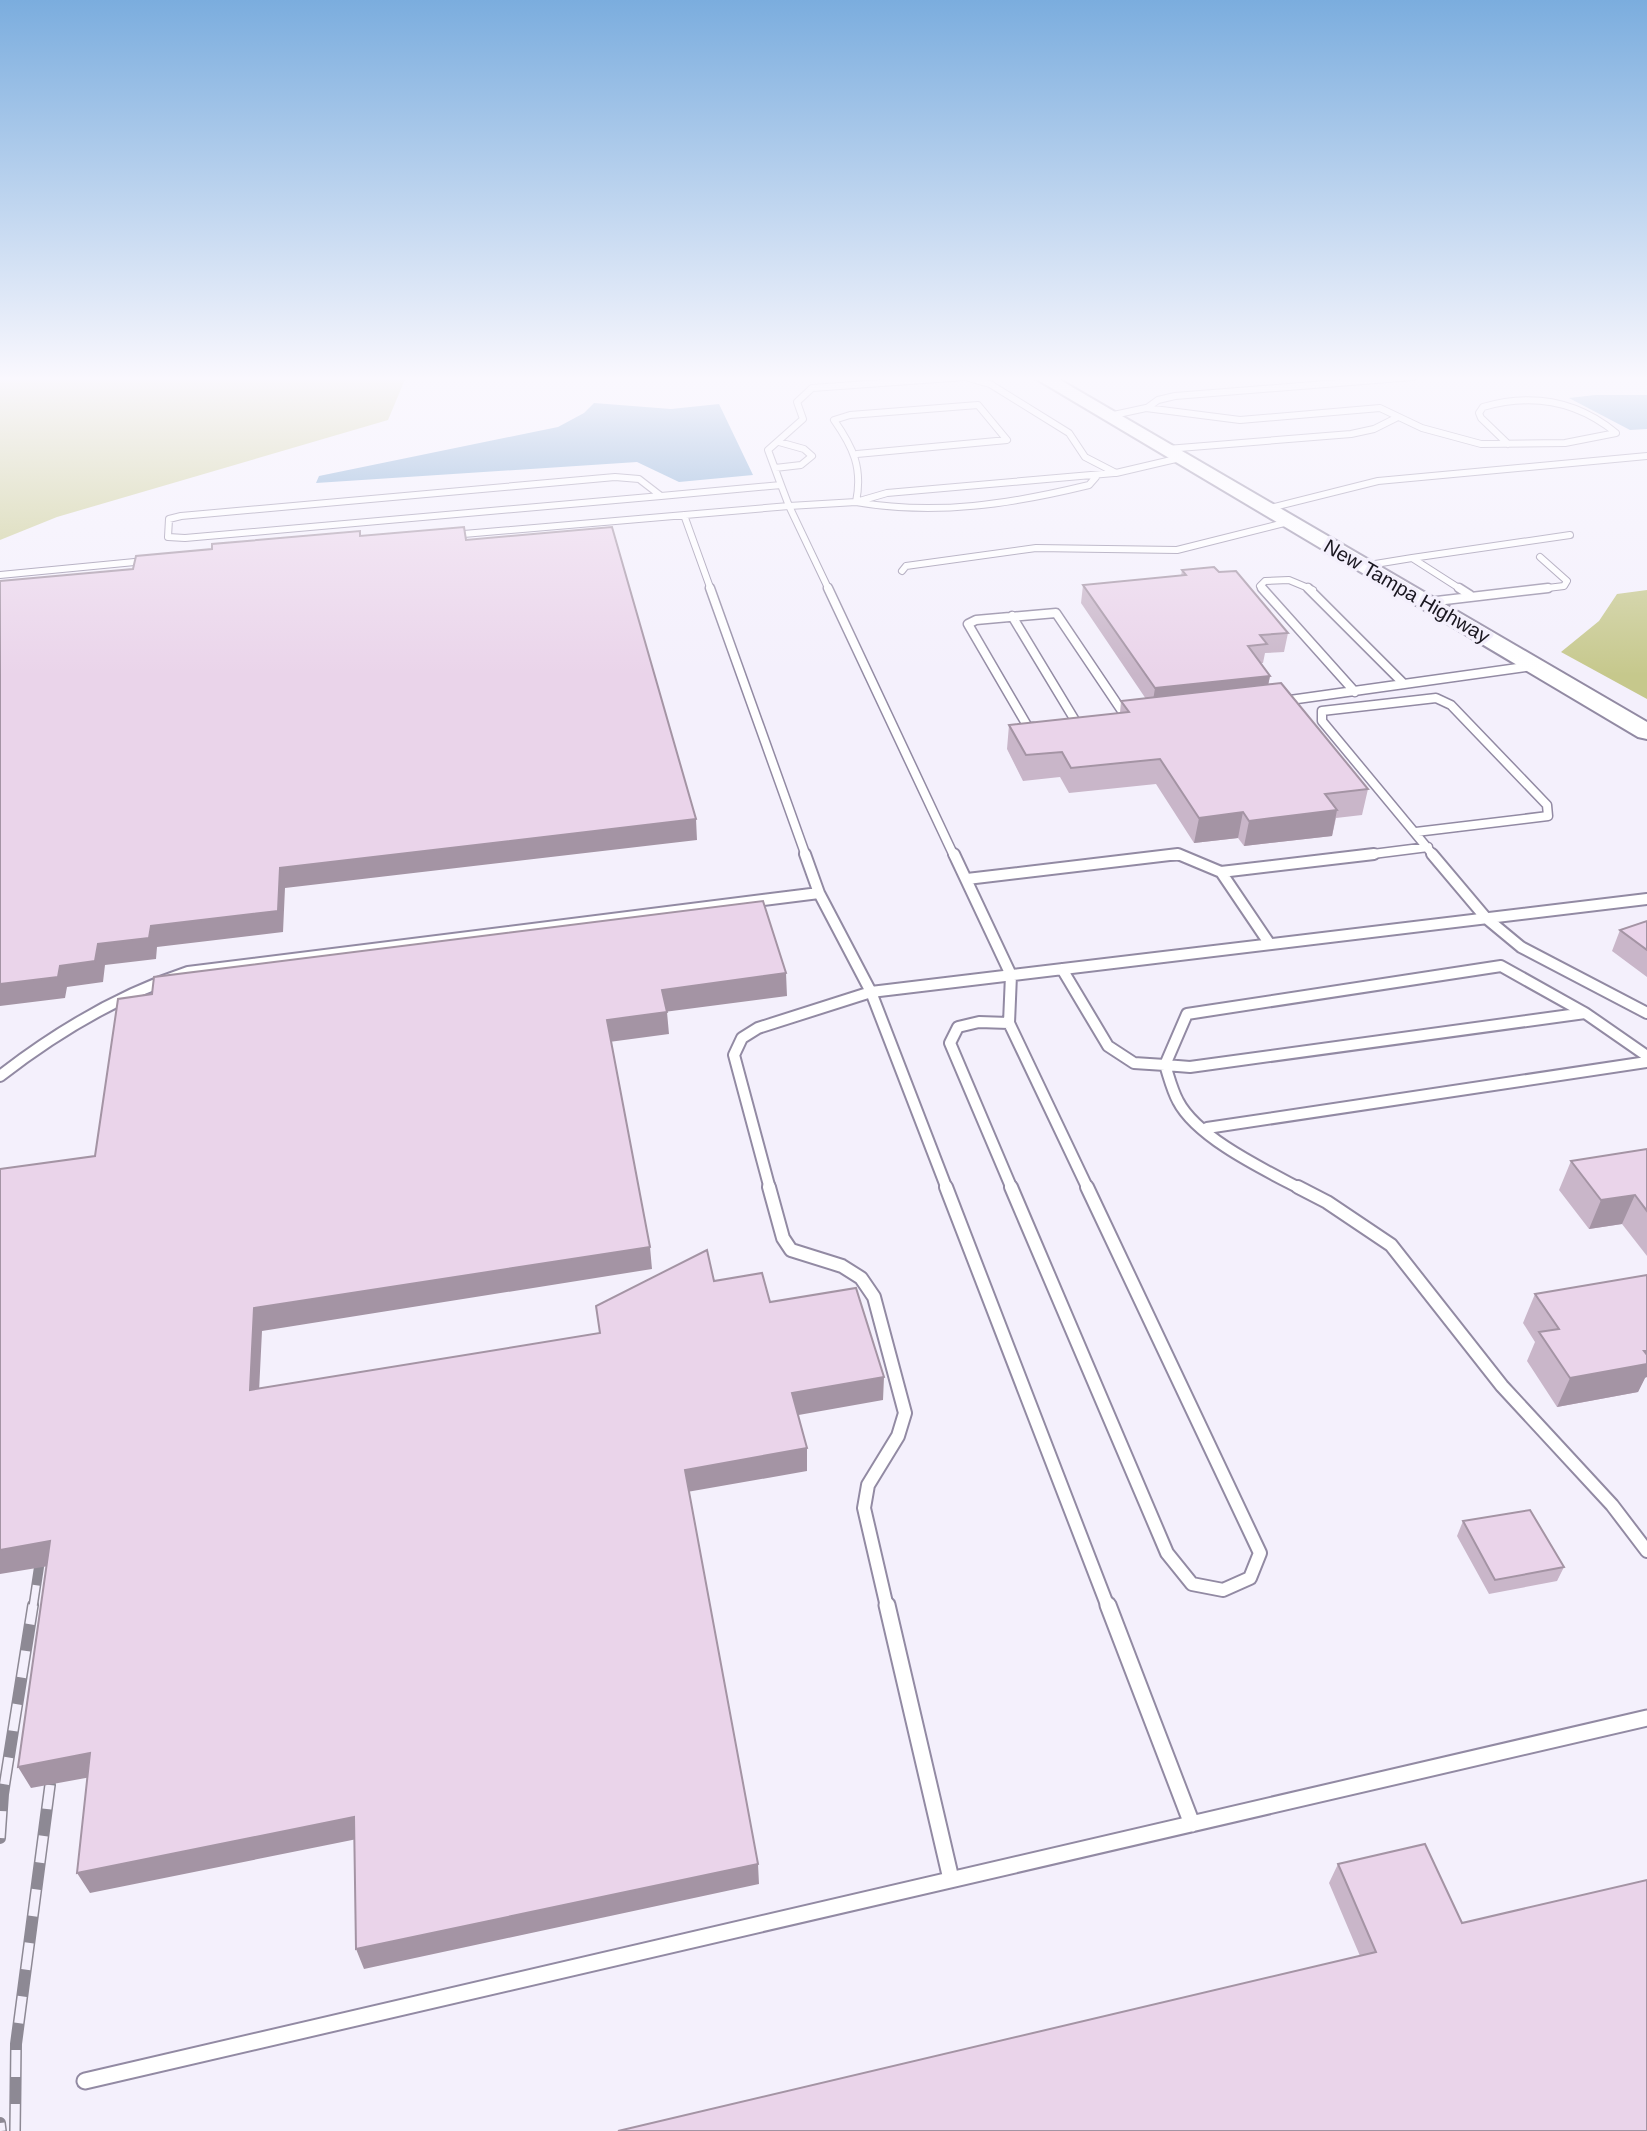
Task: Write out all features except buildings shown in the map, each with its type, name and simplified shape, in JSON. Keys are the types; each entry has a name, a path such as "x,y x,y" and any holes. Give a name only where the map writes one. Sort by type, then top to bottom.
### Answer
{"main road":[{"name":"New Tampa Highway","path":"1210,476 1647,732"}],"lane":[{"path":"778,476 789,506 1011,975 1009,1023 1260,1553 1250,1578 1223,1590 1192,1584 1167,1553 950,1043 958,1027 979,1022 1009,1023"},
{"path":"856,502 860,476"},
{"path":"441,536 856,502 887,493 1065,476"},
{"path":"1082,476 1096,477"},
{"path":"1266,509 1378,481 1427,476"},
{"path":"662,496 639,479 615,477 181,516 169,519 168,537 185,538 662,496 781,485"},
{"path":"856,502 926,510 987,505 1089,485 1096,477"},
{"path":"684,515 819,893 871,992 1192,1824"},
{"path":"902,571 906,566 1036,548 1177,550 1288,522"},
{"path":"1363,566 1570,535"},
{"path":"1426,603 1470,595 1564,586 1567,581 1540,557"},
{"path":"1412,558 1470,595"},
{"path":"0,575 155,560"},
{"path":"1355,692 1260,586 1265,581 1289,580 1313,590 1404,684"},
{"path":"1040,726 1028,727 968,624 976,620 1056,613 1126,717"},
{"path":"1012,616 1076,722"},
{"path":"1274,702 1534,666"},
{"path":"1416,832 1548,816 1547,805 1451,705 1436,698 1322,711 1322,721 1486,918 1521,947 1647,1013"},
{"path":"1114,718 1141,716"},
{"path":"1064,724 1089,721"},
{"path":"967,879 1178,854 1221,872 1428,847"},
{"path":"1221,872 1269,943"},
{"path":"0,1076 27,1055 109,1003 146,985 188,972 819,893"},
{"path":"951,1879 864,1508 868,1485 898,1436 905,1413 874,1297 861,1278 842,1266 791,1250 783,1238 734,1055 742,1038 758,1028 871,992 1647,899"},
{"path":"1647,1059 1585,1013 1501,966 1187,1014 1165,1065 1178,1102 1193,1121 1207,1128 1243,1159 1327,1202 1391,1245 1502,1386 1612,1505 1647,1551"},
{"path":"1062,969 1108,1046 1134,1063 1190,1067 1585,1013"},
{"path":"1207,1128 1647,1059"},
{"path":"85,2081 1647,1718"}],"green space":[{"path":"0,476 195,476 57,517 0,540"},
{"path":"1647,590 1647,699 1561,652 1599,621 1617,594"}],"water":[{"path":"319,476 416,476 316,483"},
{"path":"667,476 738,476 679,482"}],"railway":[{"path":"33,1607 39,1567"},
{"path":"0,1838 3,1794 33,1605"},
{"path":"15,2131 16,2044 50,1785"},
{"path":"0,2123 1,2131"}]}
